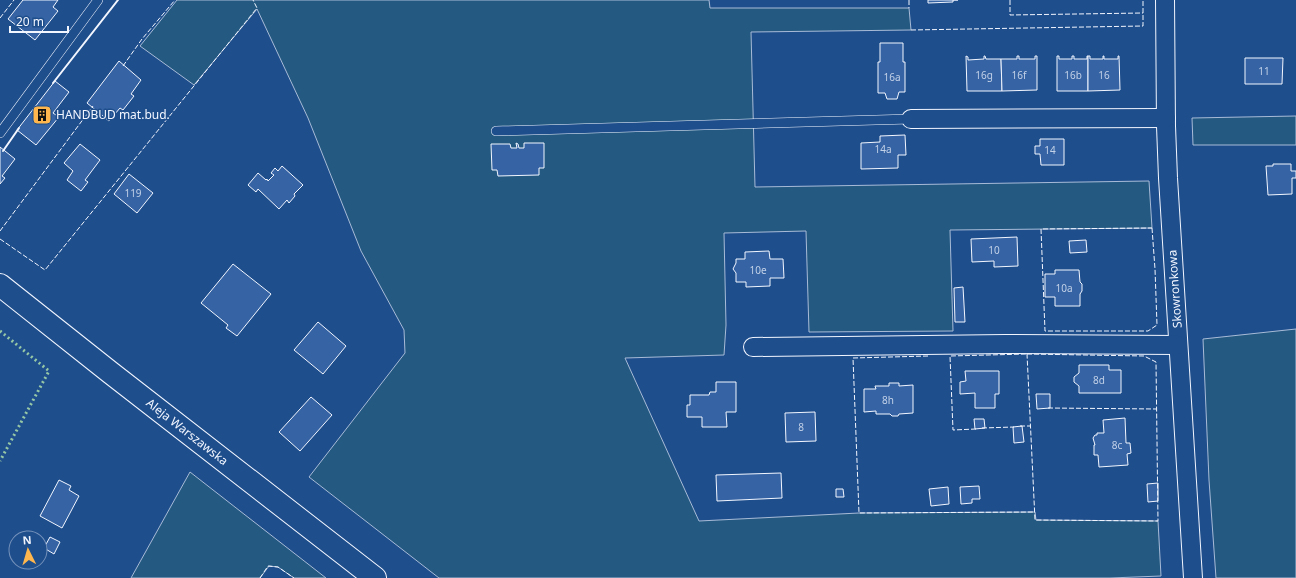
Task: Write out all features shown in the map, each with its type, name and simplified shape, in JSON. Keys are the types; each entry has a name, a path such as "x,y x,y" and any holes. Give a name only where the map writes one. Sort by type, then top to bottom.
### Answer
{"street":[{"name":"Skowronkowa","path":"1165,0 1166,118 1170,213 1193,578"},
{"path":"911,119 1166,118"},
{"name":"Aleja Warszawska","path":"0,285 375,578"},
{"path":"753,348 1005,344 1178,345"}],"lane":[{"path":"0,133 98,0"},
{"path":"496,130 911,119"}],"shaded area":[{"path":"177,0 709,0 710,8 909,8 911,30 751,32 755,187 1149,181 1152,228 950,230 953,331 809,332 806,231 724,233 726,325 724,355 625,358 699,521 859,513 1035,512 1036,520 1158,521 1161,576 1110,578 439,578 309,477 405,353 404,330 361,251 308,118 257,9 194,85 140,46"},
{"path":"1296,116 1296,145 1193,145 1192,118"},
{"path":"1296,329 1296,578 1216,578 1209,480 1203,339"},
{"path":"190,472 326,578 294,578 278,567 269,566 260,578 131,578"}],"building":[{"path":"23,0 58,0 53,7 58,11 35,40 8,19"},
{"path":"928,0 953,0 953,2 928,3"},
{"path":"880,43 903,43 903,62 905,62 905,92 899,92 897,99 887,99 885,93 878,93 878,62 880,62"},
{"path":"966,56 968,57 968,60 984,59 984,56 986,59 1001,59 1002,91 967,91"},
{"path":"1017,56 1019,56 1019,59 1035,59 1035,56 1037,56 1037,90 1002,91 1001,59 1017,59"},
{"path":"1057,56 1059,56 1059,59 1072,59 1072,56 1074,56 1074,59 1087,59 1088,56 1088,91 1057,91"},
{"path":"1088,56 1090,56 1090,59 1103,59 1104,56 1104,59 1118,59 1119,56 1120,90 1088,91"},
{"path":"1245,58 1283,58 1282,84 1245,84"},
{"path":"119,61 141,80 131,94 134,96 123,110 120,108 109,121 87,103"},
{"name":"HANDBUD mat.bud.","path":"55,81 69,92 53,113 59,117 36,145 17,130"},
{"path":"905,135 906,155 898,155 898,168 861,169 861,143 880,142 880,136"},
{"path":"1040,139 1064,139 1064,165 1041,165 1040,154 1035,154 1035,146 1040,146"},
{"path":"516,143 518,144 519,148 524,148 524,143 544,143 544,168 539,168 539,175 498,176 497,170 492,170 491,144 510,144 511,148 517,148"},
{"path":"80,144 100,160 85,180 88,182 81,191 67,180 73,171 64,163"},
{"path":"0,147 15,159 2,176 5,178 0,184"},
{"path":"1273,164 1291,164 1291,171 1296,171 1296,178 1292,178 1292,194 1268,195 1266,166 1273,166"},
{"path":"282,166 303,185 294,194 295,196 289,203 287,200 279,209 258,189 256,192 248,185 258,173 268,181 274,175 271,173 275,168 278,171"},
{"path":"129,174 153,193 137,213 114,194"},
{"path":"1017,237 1018,266 994,267 994,261 972,262 971,239"},
{"path":"1086,240 1087,252 1070,253 1069,241"},
{"path":"769,251 770,259 783,259 784,278 770,278 770,286 746,287 746,282 736,282 736,273 733,269 736,259 745,259 745,252"},
{"path":"233,264 271,294 237,336 226,328 228,325 201,303"},
{"path":"1055,270 1079,270 1080,282 1082,284 1080,306 1055,306 1055,297 1045,297 1045,274 1055,274"},
{"path":"963,287 965,322 955,322 954,288"},
{"path":"318,322 346,346 323,374 294,350"},
{"path":"1079,365 1109,365 1109,370 1121,370 1121,393 1079,393 1079,386 1074,382 1074,377 1079,373"},
{"path":"965,371 999,371 999,394 995,394 995,408 975,408 975,393 960,394 960,382 966,381"},
{"path":"716,382 736,382 736,412 726,412 727,427 702,427 702,417 687,417 687,405 690,405 690,395 709,395 710,392 716,392"},
{"path":"889,383 899,383 899,386 913,385 913,413 892,416 890,414 876,414 876,411 864,412 864,389 876,389 875,386 889,386"},
{"path":"1036,394 1050,394 1050,408 1037,409"},
{"path":"311,397 332,415 300,451 279,432"},
{"path":"815,412 816,441 786,442 785,413"},
{"path":"1125,418 1126,443 1130,443 1131,453 1127,454 1128,465 1099,467 1098,455 1094,455 1095,445 1093,438 1097,435 1097,433 1104,433 1103,420"},
{"path":"974,419 984,419 985,428 975,429"},
{"path":"1022,426 1024,442 1014,443 1013,427"},
{"path":"781,473 782,498 717,501 716,475"},
{"path":"59,480 71,486 69,490 79,496 62,528 40,516"},
{"path":"1158,483 1158,501 1148,502 1147,484"},
{"path":"979,486 980,499 972,499 972,503 961,504 960,487"},
{"path":"948,487 949,504 931,506 929,489"},
{"path":"836,489 843,489 844,497 836,497"},
{"path":"50,537 60,542 54,554 48,550 48,541"}],"hedge":[{"path":"0,331 49,371 0,461"}],"fence":[{"path":"0,18 14,0"},
{"path":"123,66 142,39 175,0"},
{"path":"0,239 45,270 257,8 253,0"},
{"path":"909,0 909,8"},
{"path":"1010,0 1010,15 1143,13"},
{"path":"911,30 1143,26 1143,0"},
{"path":"0,231 93,106"},
{"path":"1152,228 1157,325 1148,331 1045,331 1041,229 1152,228"},
{"path":"1027,354 1144,356 1156,362 1158,521 1035,520 1027,354"},
{"path":"976,429 953,430 950,356 1027,354"},
{"path":"928,356 853,358 859,513 1035,512"},
{"path":"1048,408 1157,409"},
{"path":"1020,426 1031,426"},
{"path":"982,428 1014,427"},
{"path":"260,578 268,566 278,567 294,578"}],"wall":[{"path":"53,83 118,0"},
{"path":"3,151 19,128"}],"place":[{"name":"HANDBUD mat.bud.","path":"42,115"}]}
